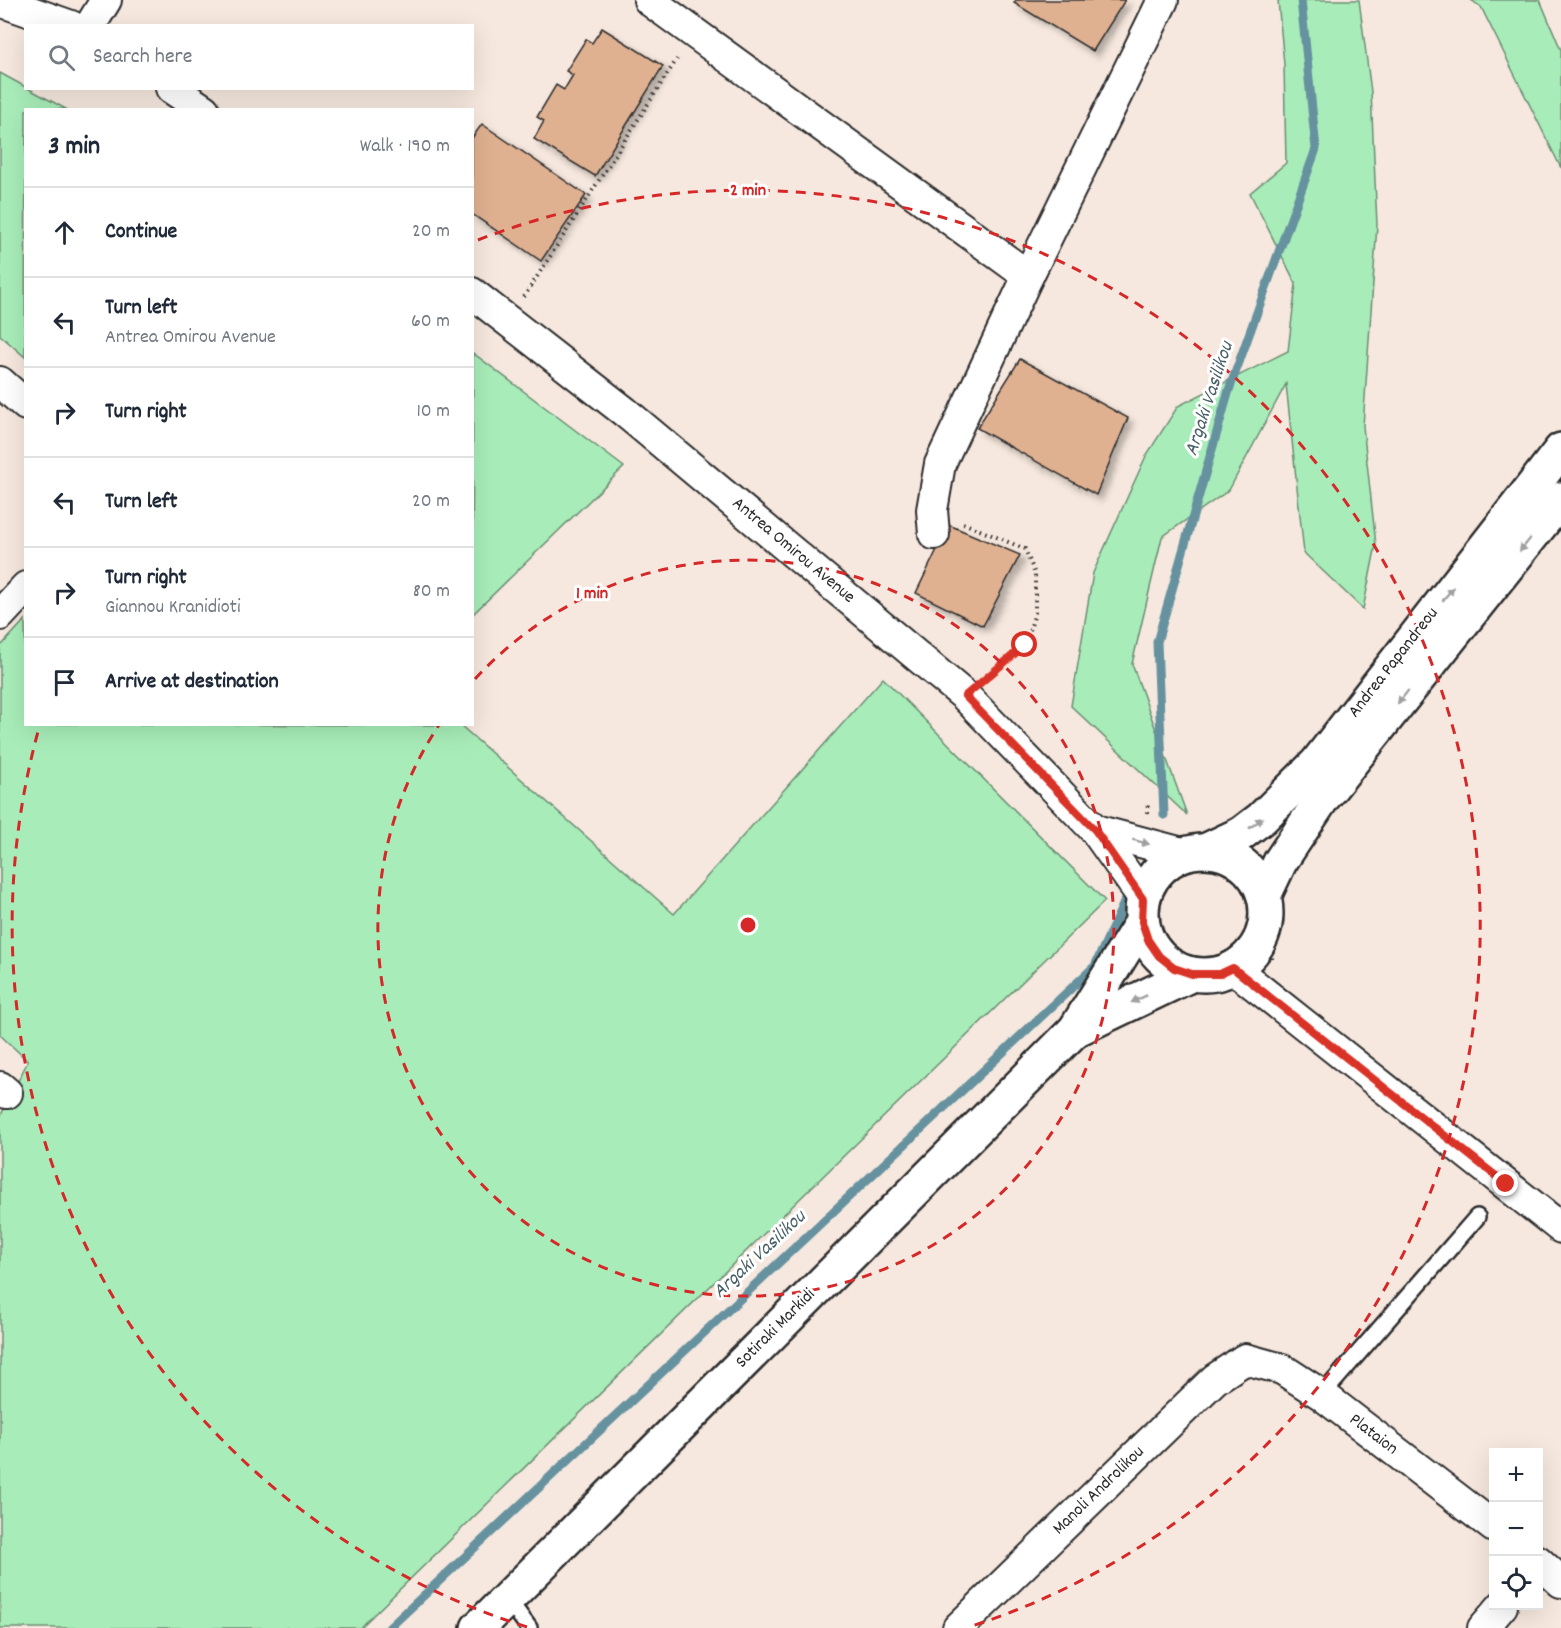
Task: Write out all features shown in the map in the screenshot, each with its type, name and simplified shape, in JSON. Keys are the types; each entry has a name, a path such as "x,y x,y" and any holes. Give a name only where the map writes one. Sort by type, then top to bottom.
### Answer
{"street":[{"path":"91,24 106,0"},
{"path":"649,0 1028,276"},
{"path":"933,522 940,464 1028,276 1163,0"},
{"path":"0,1 65,24"},
{"path":"174,90 201,108"},
{"name":"Antrea Omirou Avenue","path":"474,294 509,320 842,591 965,696 1095,830 1143,910"},
{"path":"0,382 24,403"},
{"name":"Andrea Papandreou","path":"1195,852 1241,834 1291,792 1317,763 1561,450"},
{"name":"Andrea Papandreou","path":"1264,896 1280,862 1322,799 1561,499"},
{"path":"0,615 24,589"},
{"path":"1095,830 1195,852 1224,854 1242,864 1256,878 1264,896 1267,913 1264,930 1258,945 1247,959 1220,974 1192,974 1174,968 1159,956 1148,940 1143,910 1152,878 1168,862 1195,852"},
{"name":"Sotiraki Markidi","path":"478,1628 1075,1030 1143,910"},
{"path":"1233,968 1561,1228"},
{"name":"Sotiraki Markidi","path":"1075,1030 1192,974"},
{"name":"Plataion","path":"1245,1359 1282,1369 1322,1395 1489,1523"},
{"name":"Manoli Androlikou","path":"958,1628 1215,1379 1245,1359"},
{"path":"1543,1566 1561,1582"},
{"path":"1483,1628 1498,1610"}],"lane":[{"path":"1322,1395 1477,1216"},
{"path":"507,1598 529,1628"}],"path":[{"path":"509,320 694,33"},
{"path":"933,522 1025,549 1035,574 1035,613 1025,645 965,696"}],"green space":[{"path":"1278,0 1359,0 1371,92 1377,225 1363,426 1376,545 1363,609 1304,553 1286,384 1229,490 1162,537 1132,664 1187,815 1071,706 1093,573 1146,456 1178,406 1288,351 1296,284 1250,193 1286,163 1284,64"},
{"path":"1471,0 1540,0 1561,50 1561,168 1481,7"},
{"path":"0,73 24,86 24,90 31,90 64,108 24,108 24,356 0,335"},
{"path":"474,354 624,467 474,613"},
{"path":"24,621 24,726 461,726 674,914 883,678 1105,901 360,1628 0,1628 0,1117 28,1061 0,1035 0,647"}],"building":[{"path":"1016,0 1125,0 1093,51 1014,3"},
{"path":"602,28 663,66 595,176 534,139 544,121 537,117 556,85 564,90 573,75 566,71 586,39 592,43"},
{"path":"482,124 586,195 541,261 474,215 474,135"},
{"path":"1020,359 1128,418 1096,495 977,428"},
{"path":"949,525 1020,555 983,626 916,593"}],"waterway":[{"name":"Argaki Vasilikou","path":"1164,815 1157,642 1229,390 1316,149 1301,0"},
{"name":"Argaki Vasilikou","path":"389,1628 1095,966 1130,890"}],"route":[{"path":"1025,645 965,696 1095,830 1143,899 1142,922 1148,940 1159,956 1174,968 1192,974 1220,974 1233,968 1506,1184"}]}
